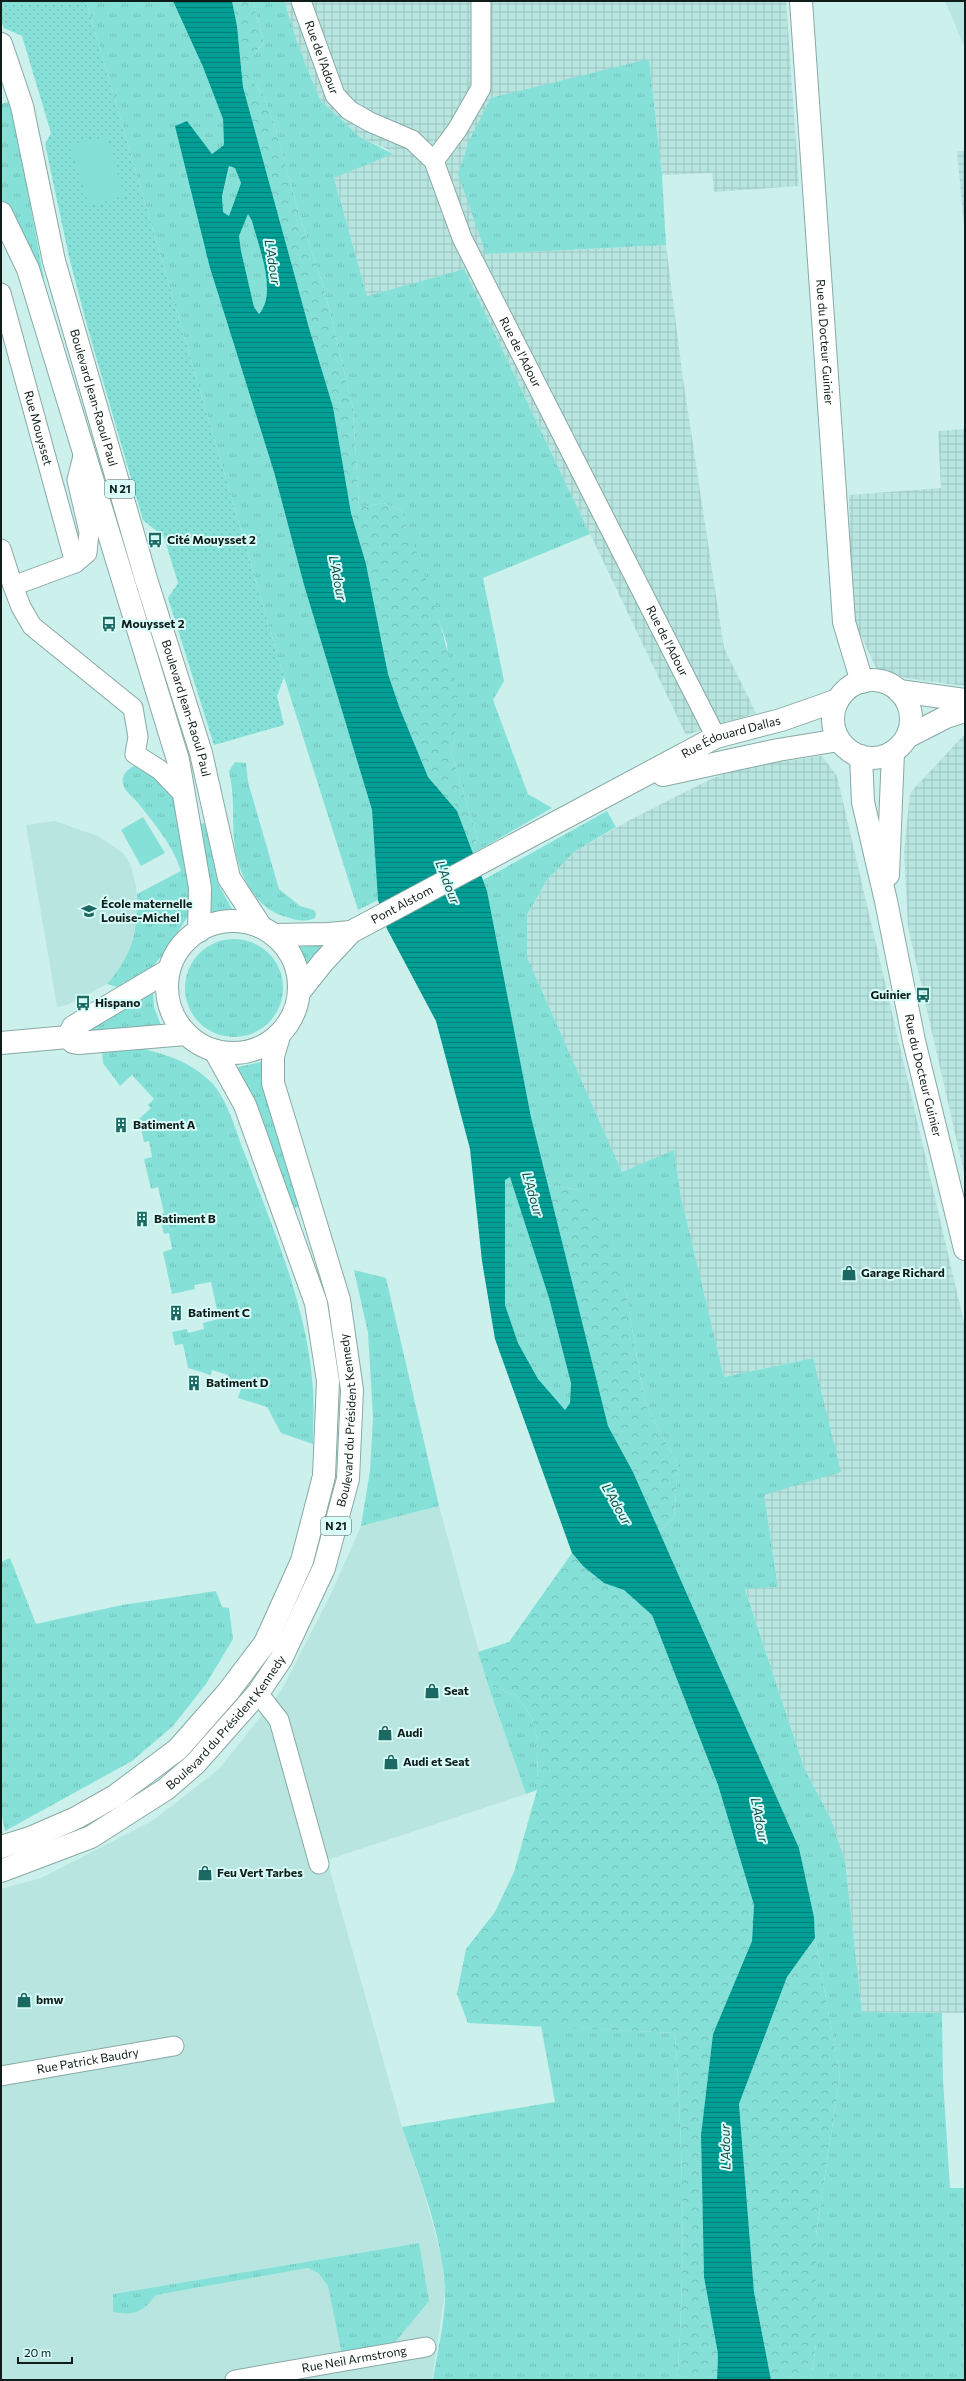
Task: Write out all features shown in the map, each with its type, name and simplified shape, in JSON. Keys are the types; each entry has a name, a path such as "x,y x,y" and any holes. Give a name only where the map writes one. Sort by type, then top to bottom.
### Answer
{"main road":[{"name":"Rue du Docteur Guinier","path":"801,1 844,622 862,682"},
{"name":"Boulevard Jean-Raoul Paul","path":"1,44 22,106 56,268 146,579 202,753 229,878 267,931"},
{"name":"Boulevard Jean-Raoul Paul","path":"1,213 28,269 84,452 124,590 178,760 200,888 199,930"},
{"path":"886,900 900,744 911,725 911,712 899,691 888,684 875,681 862,682 844,692 838,700 833,720 839,740 846,748 861,756 883,757 900,744 946,717 965,711"},
{"path":"899,691 965,700"},
{"name":"Rue Édouard Dallas","path":"507,849 716,738 781,720 838,700"},
{"name":"Rue Édouard Dallas","path":"629,784 690,768 839,740"},
{"path":"861,756 863,802 886,900"},
{"name":"Pont Alstom","path":"356,929 507,849"},
{"name":"Rue du Docteur Guinier","path":"886,900 914,1041 965,1248"},
{"path":"267,931 289,950 298,970 300,991 297,1008 292,1018 279,1036 260,1048 238,1054 215,1051 200,1044 186,1034 176,1020 169,1004 167,987 169,970 176,954 182,945 199,930 219,922 240,921 267,931 328,934 356,929"},
{"path":"300,991 323,962 356,929"},
{"path":"68,1037 73,1027 169,970"},
{"path":"68,1037 73,1042 78,1043 186,1034"},
{"name":"Boulevard du Président Kennedy","path":"1,1871 91,1837 166,1789 196,1764 258,1693 287,1649 324,1568 348,1479 352,1390 339,1300 273,1083 273,1056 279,1036"},
{"path":"1,1043 68,1037"},
{"name":"Boulevard du Président Kennedy","path":"1,1847 30,1838 76,1818 115,1796 178,1749 228,1692 265,1643 302,1561 324,1476 328,1381 316,1303 245,1105 215,1051"}],"street":[{"name":"Rue de l'Adour","path":"301,1 335,96 349,110 370,122 412,140 434,161 462,238 716,738"},
{"path":"434,161 457,130 482,88 481,1"},
{"name":"Rue Mouysset","path":"1,293 75,564"},
{"path":"13,586 75,564 87,553 89,532 77,480 84,452"},
{"path":"1,549 21,607 32,626 133,708 138,737 136,754 160,770 183,794"},
{"path":"258,1693 279,1720 319,1864"},
{"name":"Rue Patrick Baudry","path":"1,2076 174,2046"},
{"name":"Rue Neil Armstrong","path":"235,2380 426,2347"}],"shaded area":[{"path":"283,1 786,1 799,186 714,192 712,173 662,175 649,59 486,254 666,245 683,379 724,648 756,713 686,735 464,269 367,296 334,178 393,154 387,149 360,137 320,100 298,45"},
{"path":"945,1 965,1 965,48"},
{"path":"957,151 965,151 965,236"},
{"path":"965,429 965,686 905,678 876,668 856,625 851,591 849,495 941,488 938,431"},
{"path":"965,734 965,1177 908,927 904,852 910,793"},
{"path":"822,756 837,776 965,1327 965,2013 862,2012 845,1861 831,1819 805,1770 745,1588 778,1587 764,1495 813,1358 724,1377 681,1197 674,1151 622,1172 527,957 527,916 547,880 574,852 630,820 713,778 745,767"},
{"name":"École maternelle Louise-Michel","path":"55,821 98,836 123,853 131,866 136,886 137,907 136,925 129,952 121,968 107,984 67,1005 57,1007 26,825"},
{"path":"439,1506 488,1685 526,1794 327,1860 402,2127 424,2193 441,2255 445,2293 432,2380 1,2380 1,1889 41,1878 152,1821 219,1769 281,1691 330,1596 361,1526","holes":["419,2243 342,2355 328,2286 318,2273 308,2268 156,2295 113,2294"]}],"green space":[{"path":"1,1 86,1 284,677 277,696 284,725 214,745 168,598 178,583 164,537 143,520 88,329 69,257 45,144 51,133 22,36 4,28 1,21"},
{"path":"86,1 173,1 203,67 223,119 224,145 212,154 187,121 210,268 274,472 304,585 372,810 378,900 358,910 284,677"},
{"path":"232,1 253,1 264,42 252,57 252,81 263,94 276,130 299,215 324,288 353,408 359,508 383,503 401,510 434,601 458,691 455,738 451,751 477,837 475,845 471,851 457,811 428,777 400,709 388,674 366,564 351,513 333,407 309,328 243,87 237,26"},
{"path":"253,1 284,1 298,45 320,100 360,137 393,154 334,178 367,296 464,269 590,534 483,578 504,681 493,700 528,794 552,808 472,854 471,851 475,845 477,837 451,751 455,738 447,644 401,510 383,503 359,508 353,408 324,288 299,215 276,130 263,94 252,81 252,57 264,42"},
{"path":"649,59 662,175 666,245 486,254 458,174 470,139 491,98"},
{"path":"11,101 44,279 38,282 1,200 1,104"},
{"path":"107,136 124,196 89,206 71,146"},
{"path":"230,165 235,168 241,183 229,216 223,212 222,196"},
{"path":"248,213 252,221 262,256 267,282 267,294 264,305 259,314 254,307 239,236"},
{"path":"235,762 246,763 248,782 279,889 300,906 314,910 316,914 315,918 307,920 291,919 272,911 255,896 248,886 242,874 235,851 233,798 229,771"},
{"path":"138,764 174,792 190,889 188,916 165,952 143,978 124,989 107,984 116,974 132,943 135,932 137,894 181,871 169,844 124,787 124,774 126,771"},
{"path":"607,811 616,827 574,852 547,880 527,915 527,957 622,1172 674,1150 681,1197 724,1377 813,1358 841,1472 764,1495 778,1587 745,1589 805,1770 831,1819 845,1861 862,2012 942,2013 943,2080 950,2188 965,2188 965,2380 811,2380 816,2344 816,2235 840,2075 815,1938 814,1917 799,1848 659,1532 674,1517 678,1465 645,1404 626,1293 580,1190 548,1185 531,1117 487,891 483,880"},
{"path":"143,817 165,853 141,866 121,830"},
{"path":"206,823 218,884 232,909 208,913 197,824"},
{"path":"234,939 253,943 269,953 279,969 283,988 279,1007 269,1023 253,1033 234,1037 215,1033 199,1023 189,1007 185,988 189,969 199,953 215,943"},
{"path":"333,942 309,971 298,947"},
{"path":"153,991 154,1007 162,1028 83,1037 81,1031"},
{"path":"140,1048 179,1060 204,1076 218,1090 232,1118 278,1242 297,1300 310,1359 313,1389 313,1444 281,1433 267,1407 238,1398 242,1385 227,1380 228,1375 212,1370 211,1375 188,1368 183,1344 175,1345 172,1332 187,1329 188,1333 204,1329 203,1323 219,1319 211,1282 194,1285 195,1289 172,1294 163,1252 172,1249 169,1233 164,1234 159,1215 164,1213 158,1187 151,1189 144,1159 152,1157 149,1141 144,1142 139,1119 151,1108 148,1105 154,1099 132,1075 120,1086 103,1063 102,1050"},
{"path":"265,1061 303,1206 294,1208 248,1091 234,1068"},
{"path":"511,1177 549,1298 571,1383 570,1403 565,1410 538,1379 518,1343 505,1305 505,1179"},
{"path":"548,1185 580,1190 595,1211 626,1293 645,1404 678,1465 674,1517 659,1532 633,1472 608,1426"},
{"path":"354,1270 386,1278 439,1506 361,1526 370,1471 373,1417 368,1333"},
{"path":"572,1553 583,1566 604,1582 624,1590 652,1615 718,1785 754,1905 752,1941 713,2034 701,2135 704,2277 718,2354 717,2380 677,2380 682,2293 682,2163 675,2033 468,2023 457,1994 466,1949 495,1912 514,1872 537,1790 538,1742 532,1718 517,1696 488,1685 478,1652 509,1642"},
{"path":"10,1558 36,1624 122,1605 216,1591 222,1607 229,1608 233,1639 206,1684 173,1726 132,1761 5,1831 1,1811 1,1562"},
{"path":"488,1685 517,1696 532,1718 538,1742 537,1790 526,1794"},
{"path":"815,1938 840,2075 816,2235 816,2344 811,2380 771,2380 754,2292 739,2104 787,1977"},
{"path":"541,2026 675,2033 682,2163 682,2293 677,2380 433,2380 441,2336 445,2302 443,2271 440,2250 430,2208 402,2127 555,2102"},
{"path":"419,2243 429,2301 392,2346 342,2355 328,2286 318,2273 308,2268 156,2295 142,2309 133,2313 113,2312 113,2294"}],"water":[{"name":"L'Adour","path":"173,1 232,1 237,26 243,87 309,328 333,407 351,513 366,564 388,674 400,709 428,777 457,811 487,891 531,1117 608,1426 633,1472 799,1848 814,1917 815,1938 787,1977 739,2104 754,2292 771,2380 717,2380 718,2354 704,2277 701,2135 713,2034 752,1941 754,1905 718,1785 652,1615 624,1590 604,1583 583,1566 572,1553 495,1339 482,1261 470,1149 436,1021 387,929 378,900 372,810 304,585 274,472 210,268 175,126 187,121 212,154 224,145 223,119 203,67","holes":["229,166 235,168 241,183 229,216 223,212 222,196","248,214 252,221 262,256 267,281 267,294 264,305 259,314 254,307 239,236","510,1177 549,1298 571,1383 570,1403 565,1410 538,1379 518,1343 505,1305 505,1180"]}],"place":[{"name":"Cité Mouysset 2","path":"155,540"},
{"name":"Mouysset 2","path":"109,624"},
{"name":"École maternelle Louise-Michel","path":"89,911"},
{"name":"Guinier","path":"923,995"},
{"name":"Hispano","path":"83,1003"},
{"name":"Batiment A","path":"121,1125"},
{"name":"Batiment B","path":"142,1219"},
{"name":"Garage Richard","path":"849,1273"},
{"name":"Batiment C","path":"176,1313"},
{"name":"Batiment D","path":"194,1383"},
{"name":"Seat","path":"432,1691"},
{"name":"Audi","path":"385,1733"},
{"name":"Audi et Seat","path":"391,1762"},
{"name":"Feu Vert Tarbes","path":"205,1873"},
{"name":"bmw","path":"24,2000"}]}
